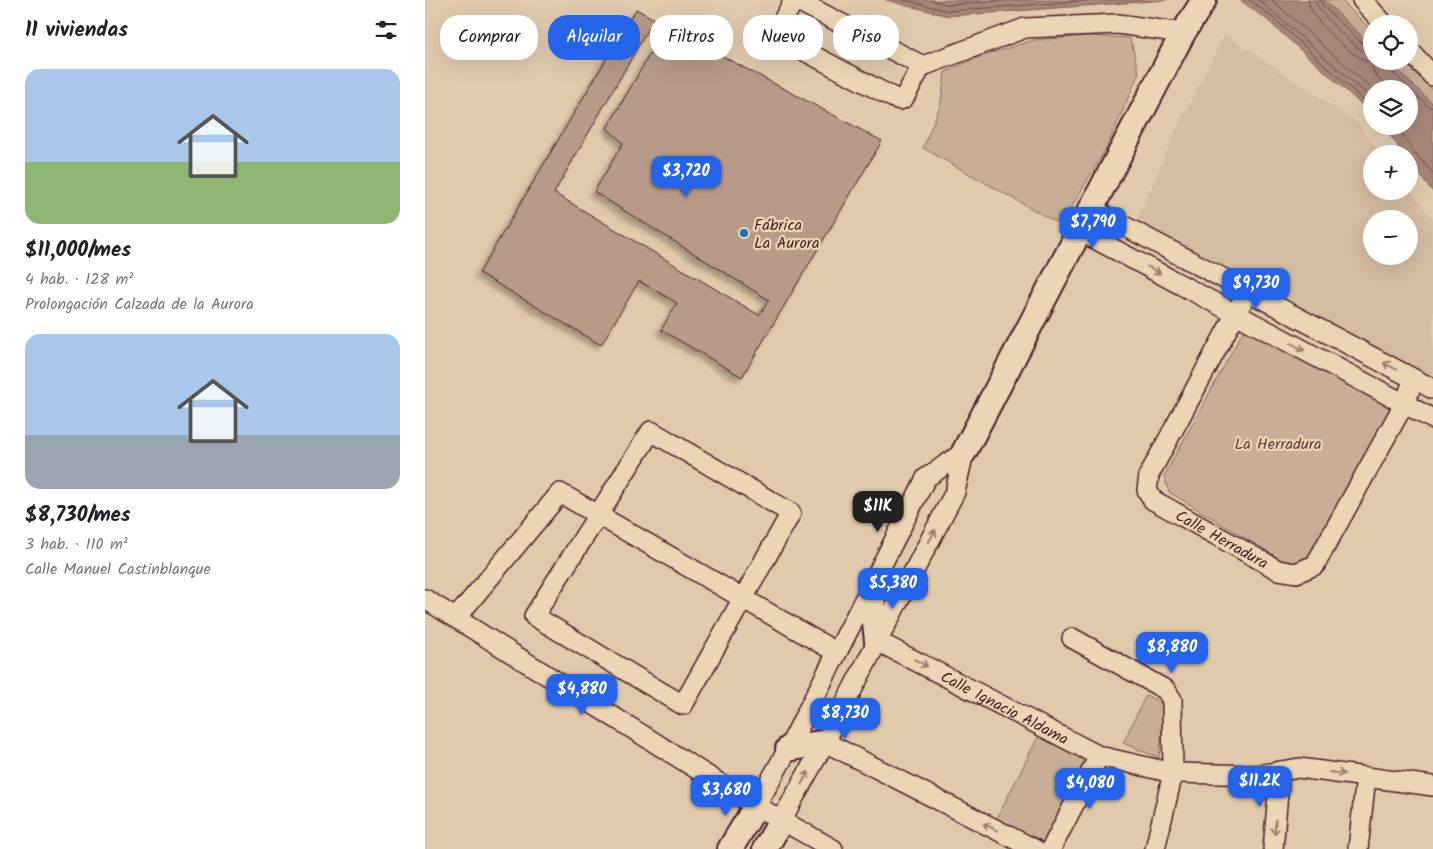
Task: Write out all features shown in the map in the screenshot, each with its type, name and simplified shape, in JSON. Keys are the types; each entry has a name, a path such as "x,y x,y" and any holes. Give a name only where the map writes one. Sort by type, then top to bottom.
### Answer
{"main road":[{"path":"964,452 1185,29 1204,0"},
{"path":"871,584 877,641"},
{"path":"788,750 825,742"},
{"path":"730,849 756,806"},
{"path":"745,849 758,822 756,806"},
{"path":"765,849 781,821"}],"street":[{"path":"1362,0 1376,15"},
{"path":"920,67 917,63 801,2 792,4 778,29 778,37 900,100 904,98 920,67 1025,28 1118,24 1185,29"},
{"path":"1418,60 1433,76"},
{"path":"1092,209 1433,389"},
{"path":"1081,231 1433,420"},
{"name":"Calle Herradura","path":"1247,291 1149,475 1147,490 1153,500 1278,570 1296,573 1315,565 1404,404 1414,379"},
{"path":"651,431 791,513 683,705 534,616 598,515 651,431"},
{"path":"756,806 788,750 836,652 926,478 964,452"},
{"path":"781,821 825,742 955,492 964,452"},
{"path":"456,618 560,493 836,652"},
{"path":"425,599 756,806 833,849"},
{"path":"1072,638 1166,690 1172,700 1173,773 1155,849"},
{"name":"Calle Ignacio Aldama","path":"877,641 1099,756 1173,773 1257,775 1299,768 1433,786"},
{"path":"825,742 1034,849"},
{"path":"1051,849 1099,756"},
{"path":"1273,849 1280,771"},
{"path":"1358,849 1366,777"}],"shaded area":[{"path":"1225,34 1357,123 1363,131 1363,135 1366,135 1374,145 1363,145 1363,200 1418,200 1433,219 1433,381 1136,223 1176,130"}],"green space":[{"path":"1319,0 1341,0 1363,22 1363,42"},
{"path":"1089,36 1130,38 1139,73 1107,147 1061,225 923,148 941,103 945,72 979,57 1034,40"},
{"path":"1393,70 1412,70 1433,90 1433,108 1418,94 1418,80 1403,80"},
{"name":"La Herradura","path":"1247,324 1395,408 1307,559 1290,565 1169,492 1164,476"},
{"path":"1146,695 1165,705 1159,758 1123,743"},
{"path":"1039,735 1099,756 1051,849 992,828"}],"water":[{"path":"886,0 1166,0 948,16"},
{"path":"1240,0 1324,0 1363,37 1363,70 1397,70 1408,80 1363,80 1363,106 1266,19"},
{"path":"1418,90 1433,104 1433,192 1418,172 1418,145 1397,145 1390,135 1418,135"}],"building":[{"name":"Fábrica La Aurora","path":"636,9 650,17 650,26 640,43 640,15 632,15"},
{"name":"Fábrica La Aurora","path":"650,54 650,60 730,60 882,141 742,377 661,330 677,303 639,281 601,345 479,273 606,60 630,60 554,193 759,315 769,300 594,192 623,143 607,128"}],"place":[{"name":"Fábrica La Aurora","path":"744,233"}]}
